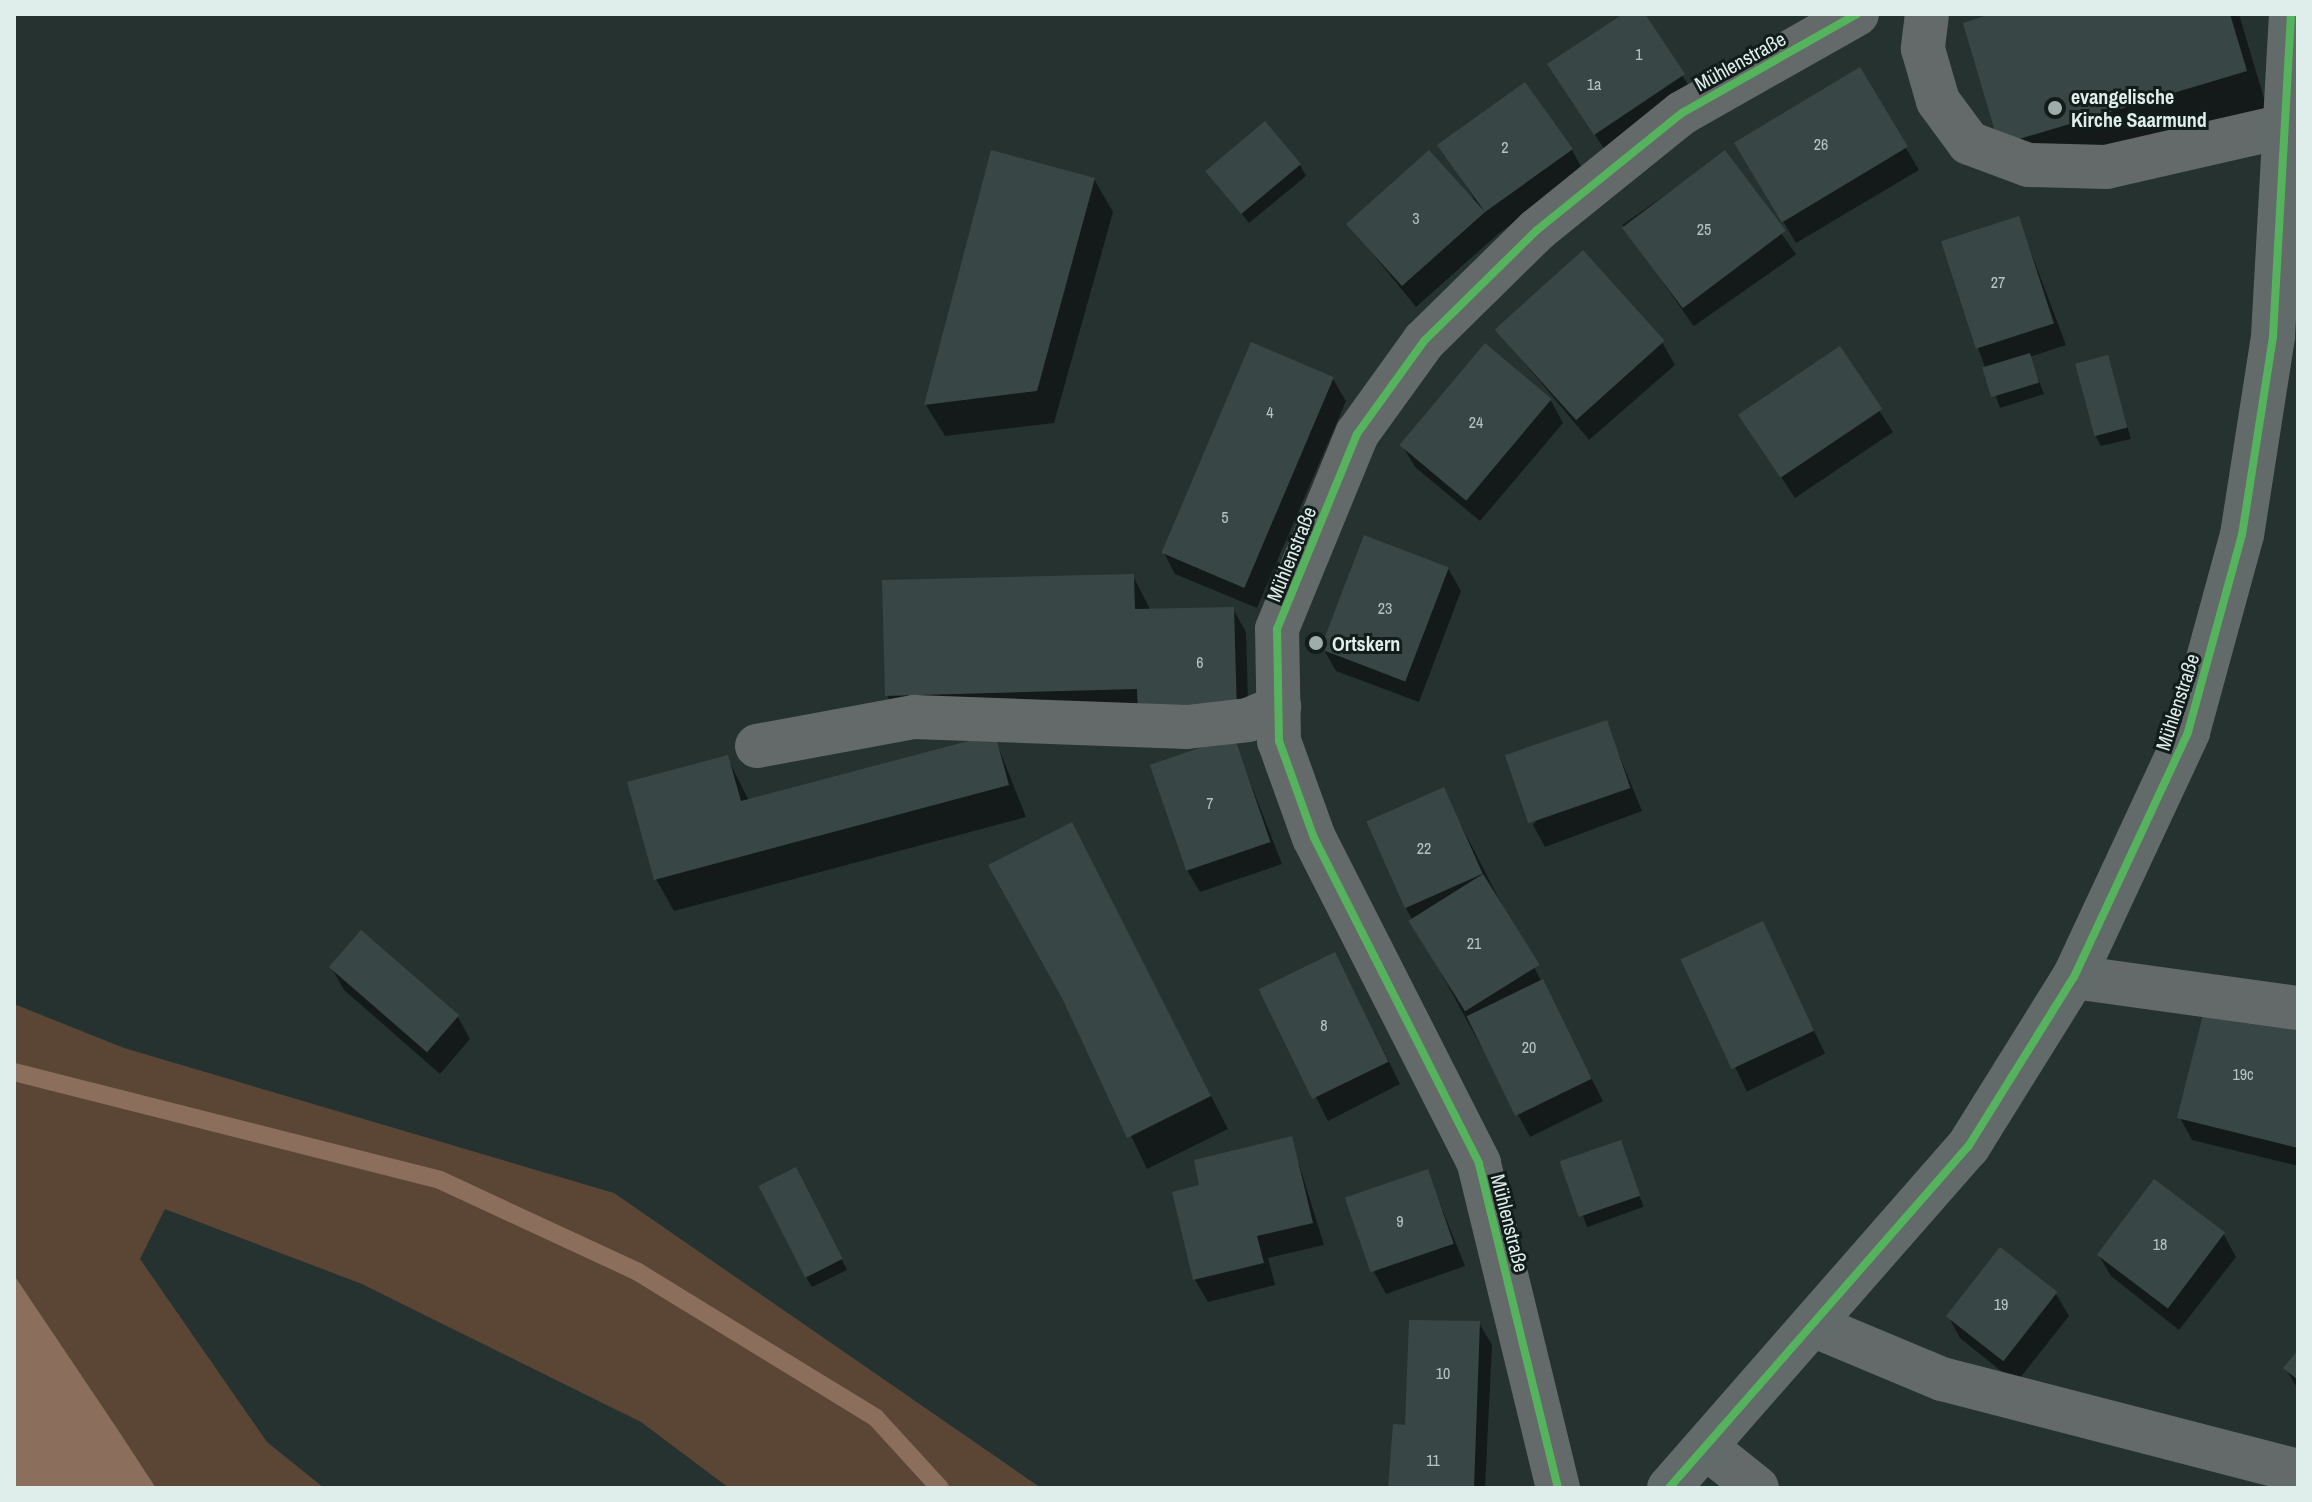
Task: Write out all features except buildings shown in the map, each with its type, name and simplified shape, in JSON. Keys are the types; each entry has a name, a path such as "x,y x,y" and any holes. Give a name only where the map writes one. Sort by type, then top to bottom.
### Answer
{"main road":[{"name":"Mühlenstraße","path":"1669,1488 1815,1326 1968,1147 2074,977 2188,732 2242,535 2273,336 2293,28"}],"street":[{"name":"Mühlenstraße","path":"1558,1488 1479,1163 1314,838 1279,741 1277,629 1357,434 1424,341 1537,230 1682,113 1857,14"},
{"path":"1927,14 1923,49 1938,101 1969,143 2028,165 2106,167 2289,125"},
{"path":"757,746 914,717 1187,727 1248,720 1279,707"},
{"path":"2074,977 2298,1008"},
{"path":"1815,1326 1942,1379 2298,1471"},
{"path":"1707,1448 1757,1488"}],"shaded area":[{"path":"14,1004 124,1048 614,1193 1041,1488 729,1488 641,1422 362,1284 165,1209 140,1259 267,1442 324,1488 156,1488 14,1275"},
{"path":"14,1275 118,1430 156,1488 14,1488"}],"waterway":[{"path":"14,1072 440,1180 638,1272 876,1418 940,1488"}],"cycle path":[{"path":"1558,1488 1479,1163 1314,838 1279,741 1277,629 1357,434 1424,341 1537,230 1682,113 1857,14"},
{"path":"1669,1488 1968,1147 2074,977 2188,732 2242,535 2273,336 2291,14"}],"place":[{"name":"evangelische Kirche Saarmund","path":"2055,108"},
{"name":"Ortskern","path":"1316,643"}]}
